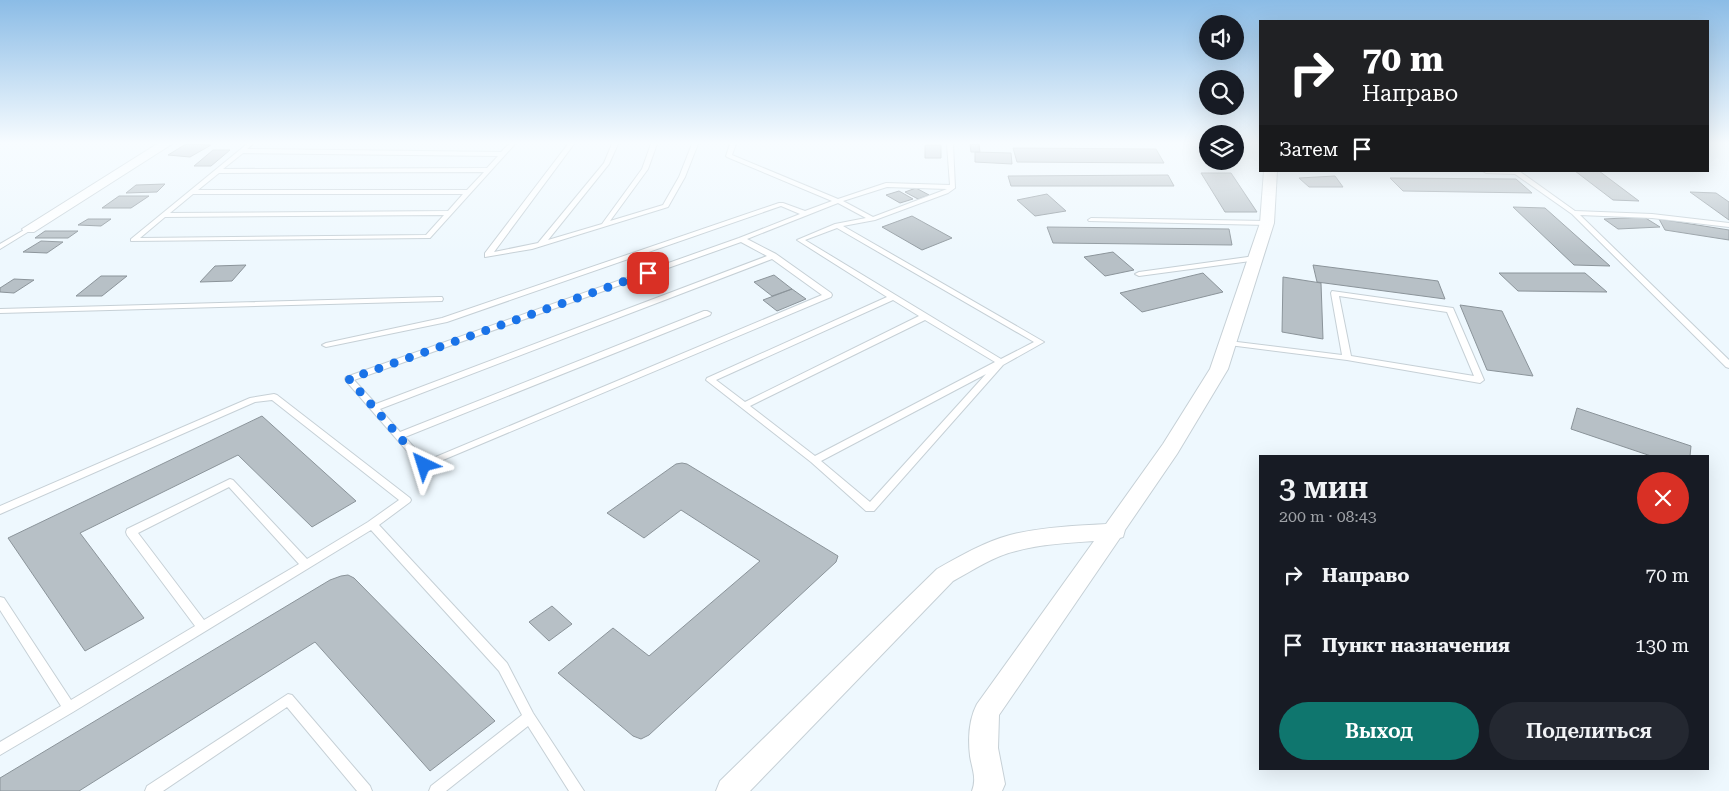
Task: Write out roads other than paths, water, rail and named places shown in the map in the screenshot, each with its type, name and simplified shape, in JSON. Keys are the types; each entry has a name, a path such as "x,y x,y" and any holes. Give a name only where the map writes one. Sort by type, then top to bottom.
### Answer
{"street":[{"path":"29,228 106,181"},
{"path":"991,789 984,761 982,739 986,712 1115,531 1175,441 1219,369 1267,223 1270,181"},
{"path":"730,791 945,575 973,559 1012,542 1063,535 1115,531"}],"lane":[{"path":"205,181 133,240 428,237 478,181"},
{"path":"543,181 488,255 541,245 666,206 680,181"},
{"path":"541,245 592,181"},
{"path":"605,224 637,181"},
{"path":"791,181 838,200 873,219"},
{"path":"953,181 953,187"},
{"path":"1529,181 1574,213 1729,365"},
{"path":"741,239 773,256 828,295 424,465 349,379 741,239 838,200 886,185 953,187"},
{"path":"953,187 946,192 873,219 837,225 800,240 1001,362"},
{"path":"191,192 468,192"},
{"path":"326,345 444,320 782,204 806,214"},
{"path":"1574,213 1614,212 1658,215 1729,225"},
{"path":"164,215 449,214"},
{"path":"1091,220 1267,223"},
{"path":"814,460 1040,342 837,225"},
{"path":"0,247 29,228"},
{"path":"375,408 773,256"},
{"path":"1138,274 1256,258"},
{"path":"1229,343 1347,358 1480,380 1450,310 1335,293 1347,358"},
{"path":"893,297 710,380 814,460 870,508 1001,362"},
{"path":"0,311 439,298"},
{"path":"398,436 707,313"},
{"path":"744,406 926,316"},
{"path":"0,510 254,400 274,397 406,500 372,525 0,749"},
{"path":"202,627 131,532 230,482 306,565"},
{"path":"372,525 503,667 529,717 577,791"},
{"path":"0,601 69,708"},
{"path":"152,791 288,699 365,791"},
{"path":"436,791 529,717"}]}
